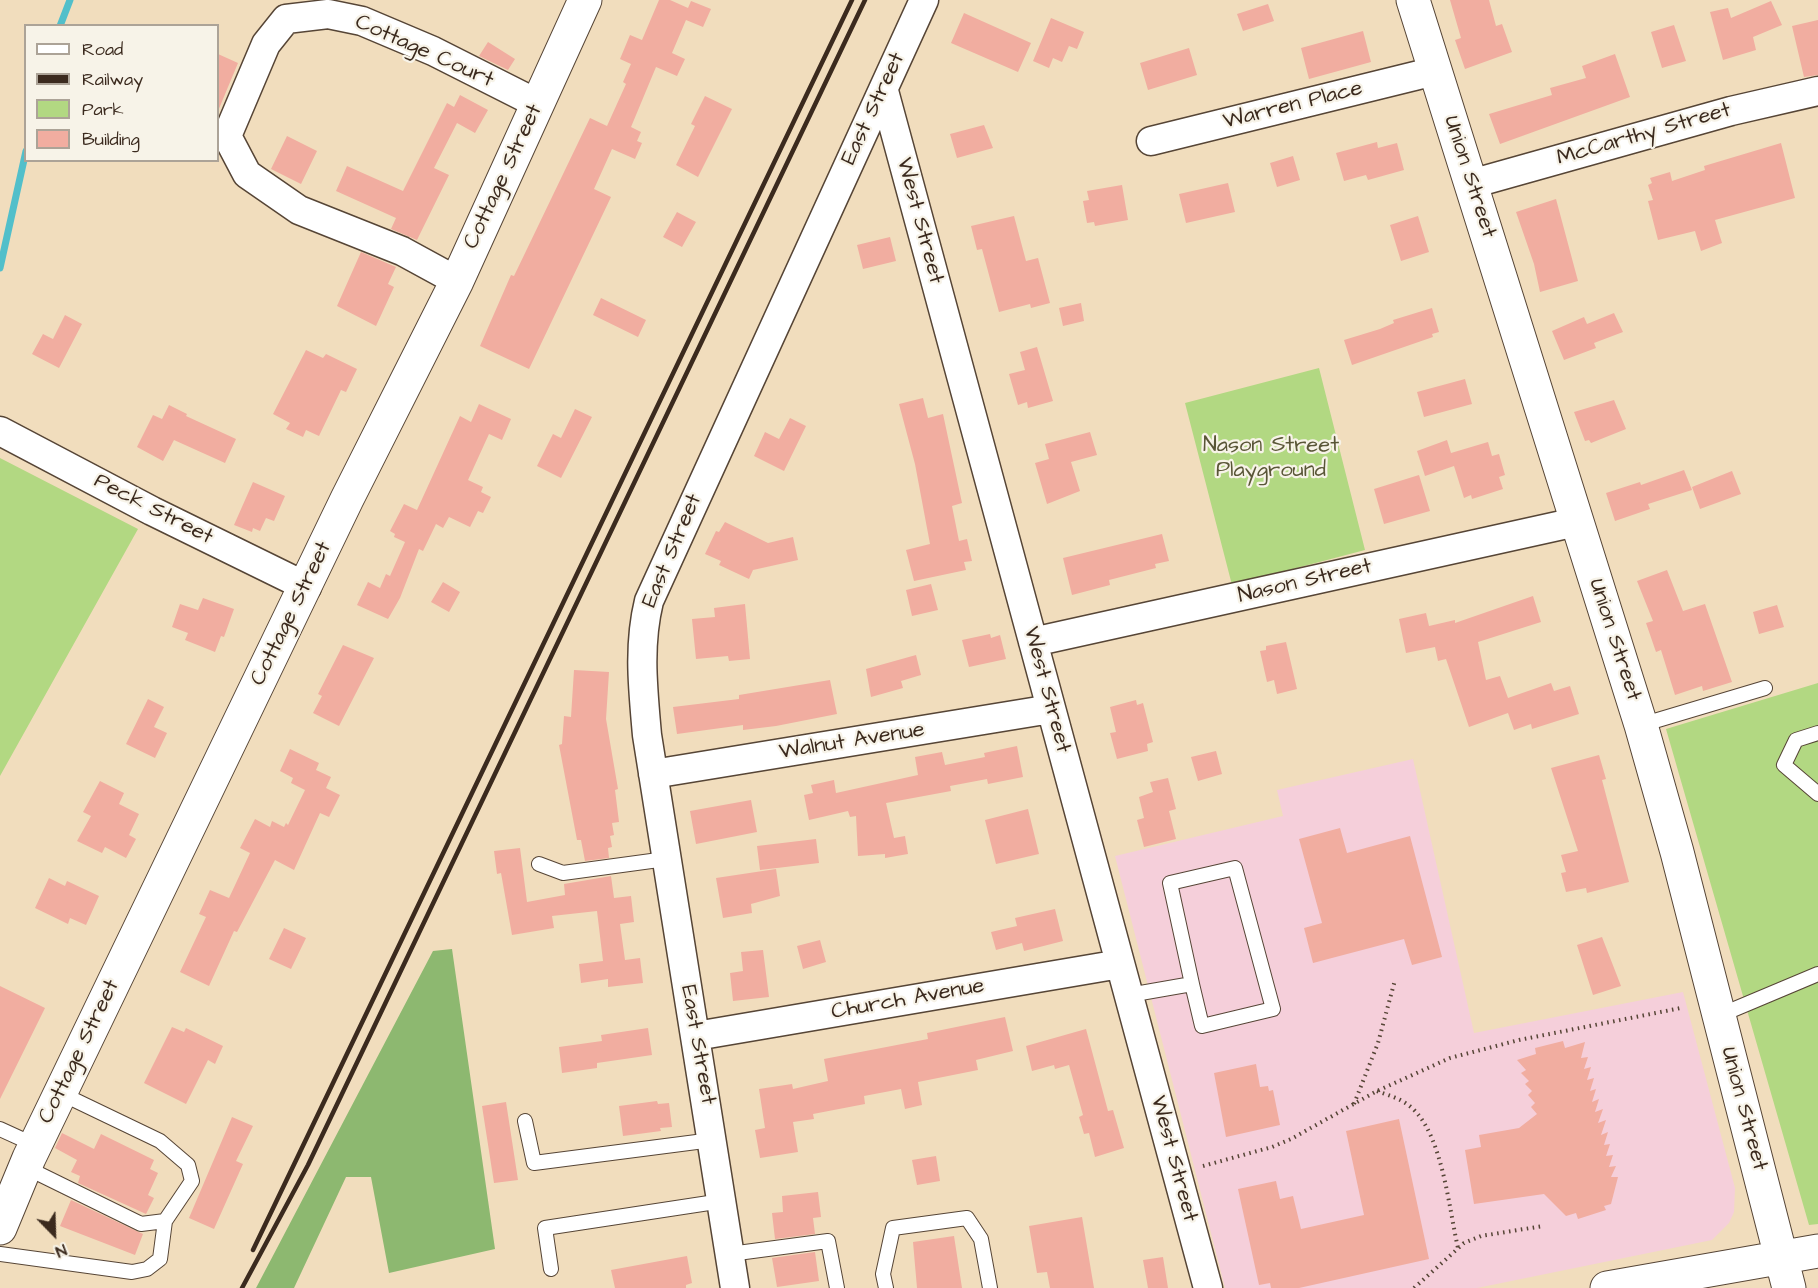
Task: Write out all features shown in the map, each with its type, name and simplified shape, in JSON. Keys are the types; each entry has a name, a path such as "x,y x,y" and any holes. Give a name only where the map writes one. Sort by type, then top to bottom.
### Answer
{"main road":[{"name":"Cottage Street","path":"0,1228 30,1156 60,1093 307,587 347,499 457,281 585,0"},
{"name":"Union Street","path":"1413,0 1641,725 1677,852 1786,1272"},
{"path":"1607,1288 1786,1272 1818,1251"}],"street":[{"name":"East Street","path":"735,1288 653,774 640,662 643,624 649,600 924,0"},
{"name":"Cottage Court","path":"457,281 402,251 299,210 247,174 227,136 266,44 286,19 328,14 362,21 433,51 538,104"},
{"name":"Warren Place","path":"1151,141 1435,71"},
{"name":"West Street","path":"884,91 1208,1288"},
{"name":"McCarthy Street","path":"1471,184 1731,111 1818,91"},
{"name":"Peck Street","path":"0,431 152,511 307,587"},
{"name":"Nason Street","path":"1033,642 1576,522"},
{"name":"Walnut Avenue","path":"653,774 1051,709"},
{"name":"Church Avenue","path":"696,1036 1120,964"}],"lane":[{"path":"1641,725 1765,687"},
{"path":"1818,733 1796,740 1784,765 1818,794"},
{"path":"539,864 563,873 666,859"},
{"path":"1235,868 1274,1009 1203,1026 1192,984 1170,883 1235,868"},
{"path":"1718,1016 1818,974"},
{"path":"1129,995 1192,984"},
{"path":"0,1254 132,1272 147,1269 160,1259 165,1221 192,1180 188,1165 160,1141 60,1093"},
{"path":"525,1121 534,1163 712,1140"},
{"path":"0,1129 30,1156 141,1224 165,1221"},
{"path":"551,1269 545,1228 722,1201"},
{"path":"886,1288 884,1274 893,1228 967,1218 981,1239 990,1288"},
{"path":"730,1254 828,1241 837,1288"}],"path":[{"path":"1354,1104 1378,1043 1395,980"},
{"path":"1203,1166 1272,1147 1377,1091 1471,1051 1681,1008"},
{"path":"1377,1091 1397,1098 1413,1109 1430,1133 1458,1248"},
{"path":"1414,1288 1458,1248 1481,1236 1543,1226"}],"shaded area":[{"path":"1413,759 1474,1033 1683,992 1735,1188 1734,1212 1729,1223 1712,1240 1477,1288 1225,1288 1115,856 1283,816 1277,790"}],"green space":[{"name":"Nason Street Playground","path":"1319,368 1365,550 1232,585 1185,403"},
{"path":"0,458 138,529 0,776"},
{"path":"1818,683 1818,1224 1809,1225 1666,729"},
{"path":"452,949 495,1249 389,1273 371,1177 346,1177 294,1288 256,1288 433,951"}],"building":[{"path":"659,0 670,0 688,8 691,1 711,9 703,27 686,20 672,53 685,59 677,76 656,67 631,127 641,132 637,141 642,143 635,159 612,149 594,189 611,197 529,369 480,346 511,275 514,276 590,118 607,126 626,84 623,82 631,64 620,59 630,35 642,40"},
{"path":"1450,0 1489,0 1496,26 1502,24 1512,52 1465,69 1455,40 1461,38"},
{"path":"1771,1 1782,25 1753,37 1756,50 1723,60 1710,12 1728,8 1731,18"},
{"path":"1268,4 1274,21 1243,31 1237,14"},
{"path":"964,13 1031,43 1018,72 951,43"},
{"path":"1051,18 1084,32 1077,49 1069,46 1062,62 1053,58 1049,68 1033,61"},
{"path":"1818,20 1818,75 1804,77 1792,26"},
{"path":"1674,25 1686,61 1662,68 1651,32"},
{"path":"1363,31 1371,62 1309,79 1301,48"},
{"path":"488,42 515,59 508,70 479,56"},
{"path":"1189,48 1197,75 1148,90 1140,63"},
{"path":"219,54 238,63 219,109"},
{"path":"1615,54 1630,97 1500,144 1489,114 1552,95 1550,88 1586,78 1582,66"},
{"path":"460,95 488,110 475,133 457,123 434,168 449,175 417,240 391,229 396,218 336,191 347,166 403,191 447,103 454,107"},
{"path":"705,96 732,109 698,177 676,165 695,126 691,124"},
{"path":"984,125 993,148 957,158 950,134"},
{"path":"287,136 317,151 301,184 271,169"},
{"path":"1377,142 1378,148 1397,143 1404,170 1368,180 1366,175 1344,181 1336,153"},
{"path":"1781,143 1795,198 1715,220 1722,243 1701,251 1695,231 1658,240 1648,201 1653,200 1648,185 1652,183 1650,178 1670,172 1672,181 1705,170 1704,166"},
{"path":"1293,156 1300,180 1277,187 1270,163"},
{"path":"1228,183 1235,212 1186,223 1179,194"},
{"path":"1122,185 1128,220 1095,226 1094,222 1087,223 1083,201 1089,200 1087,191"},
{"path":"1556,199 1578,281 1540,292 1534,264 1516,212"},
{"path":"677,212 696,222 682,247 663,237"},
{"path":"1014,216 1026,261 1038,258 1050,303 1031,308 1030,304 999,312 982,249 977,250 971,226"},
{"path":"1418,216 1429,252 1401,261 1390,225"},
{"path":"890,237 896,261 863,269 857,245"},
{"path":"361,252 396,267 388,284 394,287 376,326 337,306"},
{"path":"601,298 646,320 638,337 593,315"},
{"path":"1081,303 1084,321 1063,326 1059,308"},
{"path":"1432,308 1439,332 1432,334 1433,337 1352,365 1344,340 1380,329 1394,323 1393,320"},
{"path":"1614,313 1623,332 1594,343 1596,348 1564,360 1552,331 1584,317 1587,324"},
{"path":"65,315 82,324 59,368 32,354 43,334 53,339"},
{"path":"1037,347 1053,401 1028,408 1027,402 1018,405 1009,374 1025,370 1020,352"},
{"path":"306,350 323,358 326,354 357,369 346,392 341,390 319,436 306,430 303,437 286,429 290,423 273,414"},
{"path":"1465,379 1472,404 1424,417 1417,392"},
{"path":"923,398 928,418 943,414 962,503 952,506 959,541 967,539 972,561 964,562 966,570 914,581 906,550 930,544 915,464 899,404"},
{"path":"1614,400 1626,429 1591,443 1589,440 1585,441 1574,412"},
{"path":"479,404 511,419 502,440 489,434 468,480 483,487 481,492 491,497 483,513 478,511 470,527 449,517 443,528 436,524 423,551 419,549 400,598 388,619 357,605 368,582 380,588 386,574 390,576 405,542 394,537 395,534 390,531 404,504 417,510 460,416 471,422"},
{"path":"169,405 187,414 186,416 236,439 225,463 174,440 163,461 137,447 153,415 162,419"},
{"path":"575,409 592,417 561,478 537,466 553,434 561,438"},
{"path":"790,418 806,426 784,471 754,456 765,432 779,439"},
{"path":"1090,432 1097,455 1071,462 1080,491 1047,504 1035,463 1049,459 1045,444"},
{"path":"1447,440 1451,453 1488,442 1492,456 1499,454 1505,475 1499,477 1503,489 1472,499 1471,495 1464,498 1454,466 1425,476 1417,451"},
{"path":"1684,470 1692,490 1648,504 1650,509 1615,521 1606,493 1640,482 1641,485"},
{"path":"1732,471 1741,494 1700,509 1692,487"},
{"path":"1419,475 1430,511 1384,524 1374,489"},
{"path":"253,482 285,496 274,521 266,518 260,531 253,528 252,532 234,525"},
{"path":"725,522 768,543 793,537 798,560 753,570 749,579 719,565 721,561 705,554 716,531 719,532"},
{"path":"1162,534 1169,561 1155,564 1156,568 1109,580 1110,585 1072,595 1063,558"},
{"path":"1667,570 1683,611 1705,604 1732,682 1703,691 1702,686 1675,695 1661,650 1656,652 1646,623 1653,621 1637,581"},
{"path":"443,582 460,592 449,612 431,602"},
{"path":"931,584 938,610 912,616 906,590"},
{"path":"1533,596 1541,622 1478,642 1486,680 1500,676 1508,698 1551,683 1554,691 1570,686 1579,714 1532,729 1531,724 1514,730 1508,713 1469,727 1446,659 1438,661 1435,647 1406,653 1399,619 1426,613 1429,626 1455,620 1455,623"},
{"path":"203,598 234,609 224,637 221,636 215,652 185,640 188,633 172,627 180,604 198,610"},
{"path":"745,604 750,659 729,661 728,656 696,659 692,619 715,617 714,608"},
{"path":"1777,605 1784,627 1759,634 1753,612"},
{"path":"990,634 991,638 1000,635 1006,659 969,667 962,640"},
{"path":"1286,642 1297,689 1277,694 1274,680 1267,682 1260,651 1266,650 1266,646"},
{"path":"343,645 374,658 339,726 313,713 322,696 318,694"},
{"path":"916,655 921,675 901,681 903,688 871,697 866,669"},
{"path":"574,670 609,672 606,719 618,789 615,790 619,822 612,823 614,835 610,836 612,847 608,848 609,858 585,861 581,840 577,840 559,745 562,744 564,716 571,717"},
{"path":"830,680 837,714 776,726 743,730 743,725 677,734 673,707 739,699 739,695"},
{"path":"148,699 164,707 154,727 167,733 155,758 126,744"},
{"path":"1136,700 1137,705 1143,703 1153,742 1147,744 1148,751 1117,759 1110,733 1116,732 1110,707"},
{"path":"1017,746 1023,777 988,784 987,779 950,786 951,791 886,803 894,838 905,836 908,854 885,858 885,854 858,856 856,816 850,817 848,811 809,820 804,795 813,793 811,785 834,780 836,793 918,775 915,757 942,752 945,765 985,757 984,753"},
{"path":"290,749 319,763 316,770 331,777 326,788 340,795 329,817 320,813 294,870 275,860 237,932 234,931 209,986 180,972 206,917 199,914 210,890 229,898 250,853 240,848 255,819 270,827 272,821 284,827 286,823 288,825 305,790 291,783 293,778 280,771"},
{"path":"1216,751 1222,774 1198,781 1191,757"},
{"path":"1599,755 1606,779 1602,780 1629,882 1587,893 1586,888 1566,892 1561,873 1566,872 1561,855 1578,851 1551,768"},
{"path":"1168,778 1176,809 1169,811 1176,839 1144,847 1137,820 1144,818 1139,797 1153,792 1150,782"},
{"path":"100,781 124,793 119,804 139,814 129,835 136,839 126,858 105,847 102,853 77,841 91,816 83,812"},
{"path":"751,800 757,832 696,844 690,811"},
{"path":"1028,809 1039,854 996,864 985,820"},
{"path":"1340,828 1347,853 1410,836 1442,957 1412,965 1404,939 1313,963 1304,928 1322,923 1299,839"},
{"path":"816,839 819,863 760,870 757,846"},
{"path":"520,848 527,902 565,895 564,884 611,876 614,898 631,896 634,922 620,924 625,960 640,958 643,983 608,987 608,979 581,983 579,964 603,961 597,911 552,916 554,928 512,935 501,873 497,874 494,851"},
{"path":"776,869 780,896 751,904 752,913 723,918 716,878"},
{"path":"49,878 65,886 67,881 99,896 86,925 70,918 68,924 35,908"},
{"path":"1055,909 1063,941 1024,951 1022,943 996,950 991,932 1017,926 1015,918"},
{"path":"284,928 306,938 291,969 269,959"},
{"path":"1602,937 1621,986 1593,995 1577,945"},
{"path":"820,940 826,962 803,969 797,946"},
{"path":"763,950 769,997 733,1001 730,973 743,971 741,952"},
{"path":"0,986 45,1008 0,1099"},
{"path":"1005,1017 1013,1051 976,1060 978,1070 918,1082 922,1105 905,1109 901,1089 864,1096 865,1104 813,1114 814,1119 793,1122 798,1152 760,1158 755,1130 765,1128 759,1089 792,1084 793,1089 828,1081 824,1059 928,1039 927,1033"},
{"path":"172,1027 184,1032 186,1028 223,1046 215,1064 208,1060 186,1104 144,1083"},
{"path":"648,1028 652,1055 597,1063 597,1068 562,1073 559,1047 602,1041 601,1035"},
{"path":"1086,1029 1108,1111 1113,1110 1124,1148 1095,1157 1089,1133 1084,1134 1079,1117 1083,1115 1069,1065 1055,1069 1054,1065 1032,1071 1026,1046"},
{"path":"1563,1041 1565,1048 1585,1042 1581,1058 1588,1057 1584,1069 1591,1067 1587,1080 1594,1078 1590,1091 1596,1089 1592,1102 1599,1099 1595,1112 1603,1109 1598,1123 1606,1120 1601,1135 1608,1132 1604,1145 1610,1144 1606,1156 1613,1155 1609,1167 1616,1166 1611,1177 1618,1177 1611,1204 1604,1206 1606,1210 1578,1219 1576,1213 1566,1216 1544,1194 1474,1204 1465,1150 1481,1147 1479,1135 1519,1128 1537,1114 1531,1107 1535,1103 1528,1095 1532,1091 1525,1084 1529,1081 1521,1073 1526,1070 1517,1060 1536,1054 1535,1048"},
{"path":"1256,1064 1260,1087 1268,1086 1269,1091 1273,1090 1280,1125 1226,1137 1214,1073"},
{"path":"657,1101 658,1104 669,1103 672,1127 660,1128 661,1131 623,1136 619,1106"},
{"path":"506,1102 518,1180 494,1183 482,1106"},
{"path":"232,1117 253,1126 236,1161 243,1164 214,1229 189,1218"},
{"path":"1399,1119 1429,1259 1299,1288 1271,1288 1270,1283 1259,1285 1238,1189 1276,1181 1280,1199 1293,1196 1301,1229 1364,1215 1346,1131"},
{"path":"62,1133 94,1149 101,1134 154,1160 150,1169 158,1173 148,1195 154,1198 146,1214 78,1183 80,1176 71,1172 77,1160 55,1148"},
{"path":"936,1156 940,1181 917,1185 912,1160"},
{"path":"818,1192 821,1217 813,1218 815,1234 775,1239 772,1213 783,1212 782,1196"},
{"path":"71,1200 143,1234 135,1255 60,1226"},
{"path":"1082,1217 1094,1288 1050,1288 1047,1272 1037,1273 1029,1226"},
{"path":"954,1236 962,1288 917,1288 913,1242"},
{"path":"815,1252 819,1281 777,1287 772,1258"},
{"path":"687,1256 692,1283 686,1285 686,1288 615,1288 611,1270"},
{"path":"1163,1257 1168,1288 1148,1288 1143,1260"}],"waterway":[{"path":"61,24 70,0"},
{"path":"0,268 24,160"}],"railway":[{"path":"253,1250 852,0"},
{"path":"242,1288 308,1165 865,0"}]}
